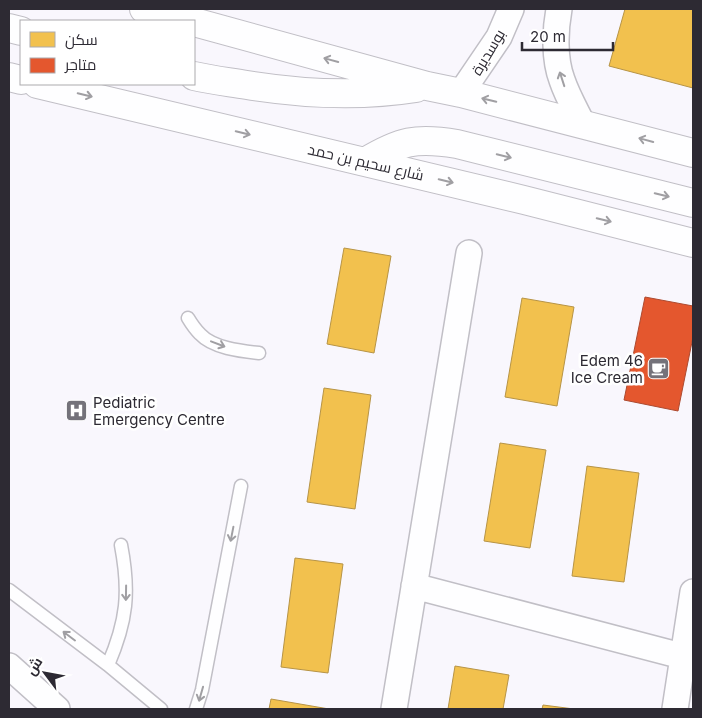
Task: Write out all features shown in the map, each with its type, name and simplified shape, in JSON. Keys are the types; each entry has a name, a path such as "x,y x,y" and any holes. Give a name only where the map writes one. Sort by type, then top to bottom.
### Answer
{"highway":[{"path":"144,9 186,20"},
{"path":"195,22 427,86 582,123 693,153"},
{"path":"195,76 286,91 330,94 388,93 427,86"},
{"name":"شارع سحيم بن حمد","path":"36,85 524,200 693,243"},
{"path":"365,162 383,151 406,142 434,141 457,144 693,203"}],"street":[{"name":"بوسديرة","path":"461,93 499,37 511,9"},
{"path":"559,9 557,54 561,78 582,123"},
{"path":"394,709 468,253"},
{"path":"414,586 688,658"},
{"path":"674,709 688,658 693,592"},
{"path":"9,666 57,709"}],"lane":[{"path":"188,318 201,335 213,342 241,351 259,353"},
{"path":"196,709 202,690 241,486"},
{"path":"108,665 118,643 126,602 125,570 121,545"},
{"path":"9,590 108,665 161,709"}],"building: سكن":[{"path":"625,9 693,9 693,88 609,66"},
{"path":"344,248 391,256 374,353 327,344"},
{"path":"522,298 574,307 557,406 505,397"},
{"path":"324,388 371,395 355,509 307,502"},
{"path":"500,443 546,450 530,548 484,541"},
{"path":"587,466 639,473 624,582 572,576"},
{"path":"295,558 343,564 328,673 281,667"},
{"path":"455,666 509,675 503,709 448,709"},
{"path":"271,699 329,709 269,709"},
{"path":"543,705 574,709 542,709"}],"building: متاجر":[{"name":"Edem 46 Ice Cream","path":"645,297 693,306 693,337 678,411 624,400"}],"place":[{"name":"Edem 46 Ice Cream","path":"659,369"},
{"name":"Pediatric Emergency Centre","path":"77,411"}]}
